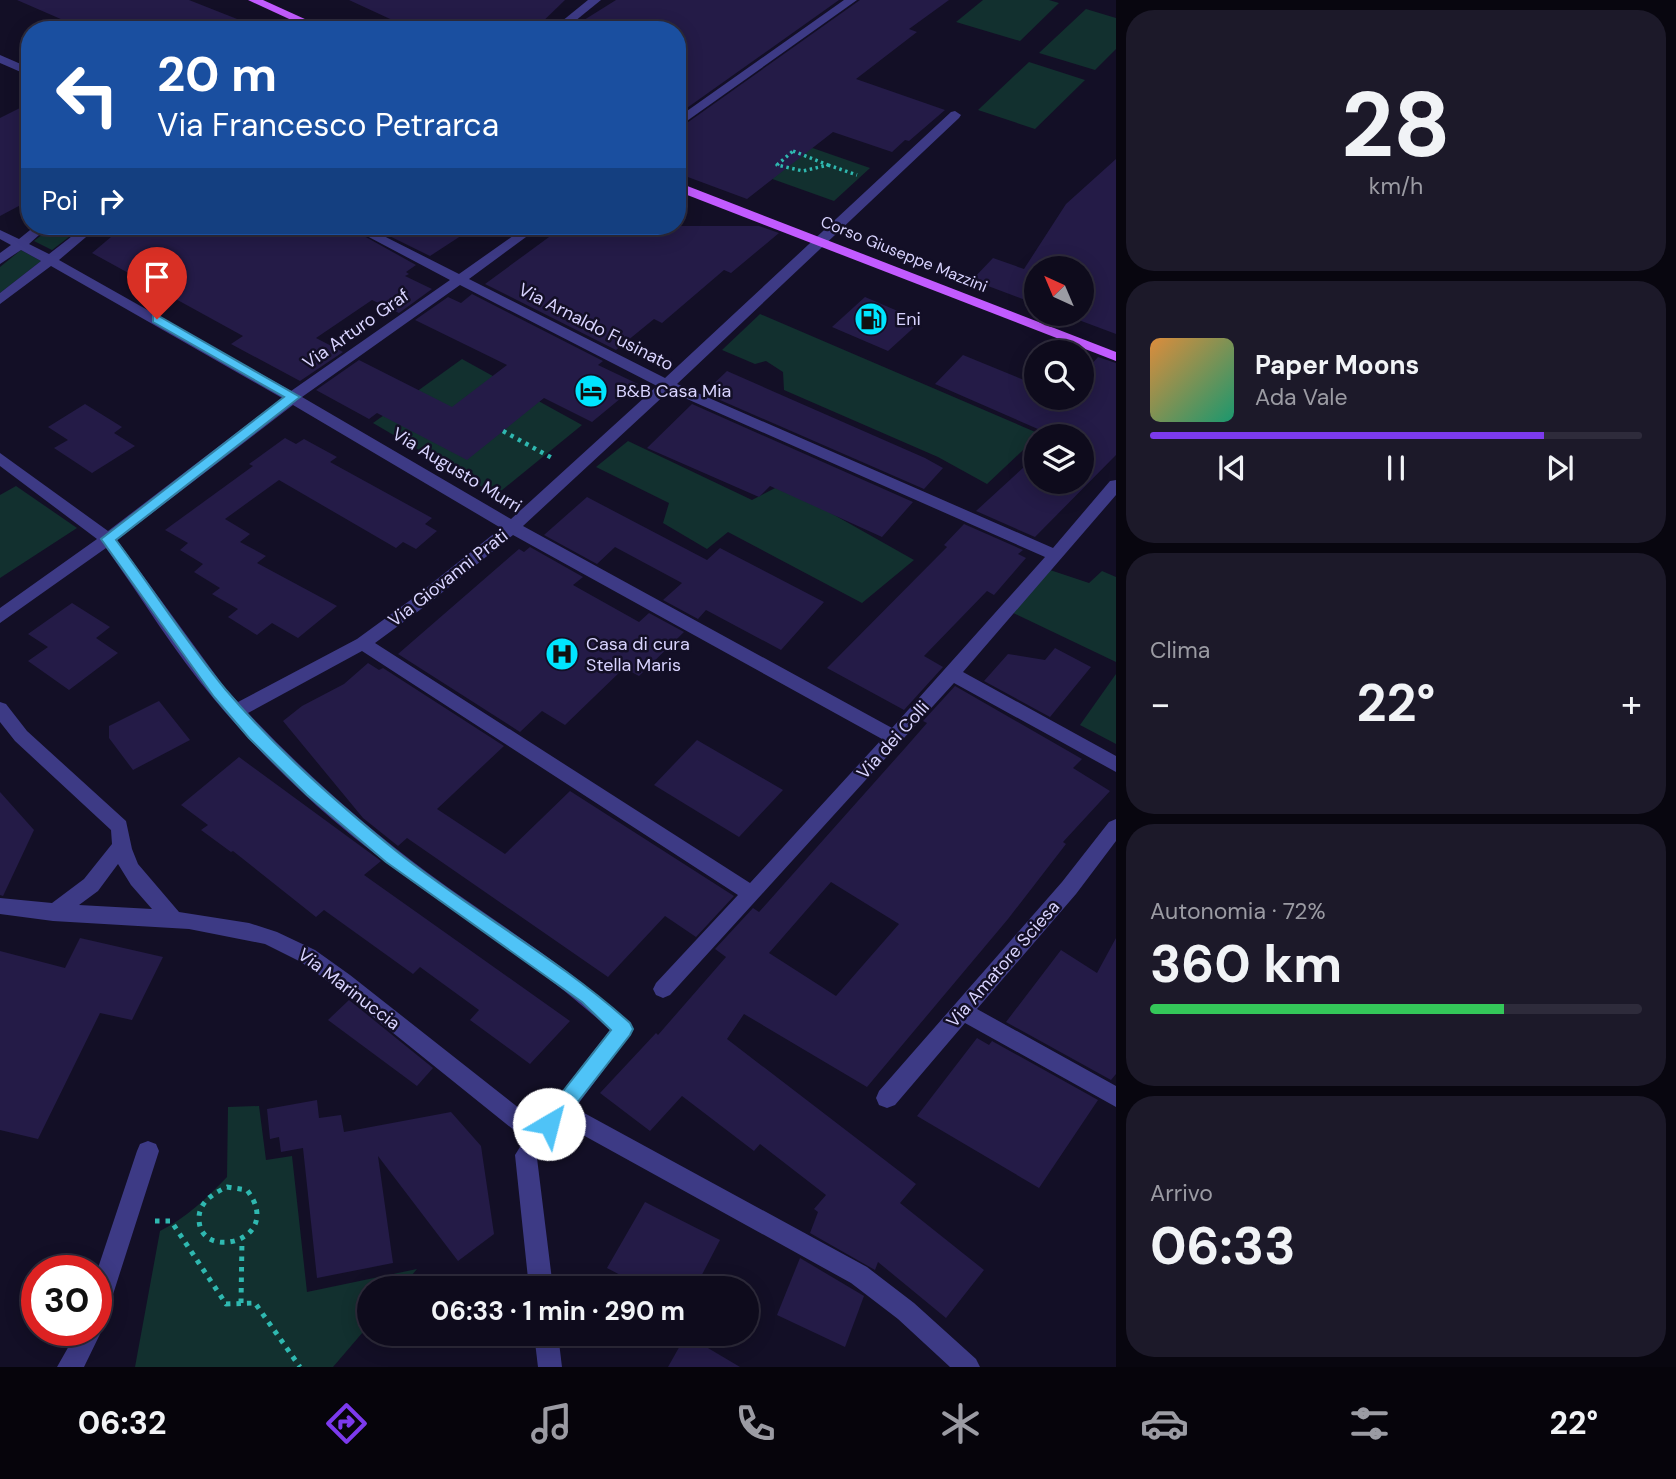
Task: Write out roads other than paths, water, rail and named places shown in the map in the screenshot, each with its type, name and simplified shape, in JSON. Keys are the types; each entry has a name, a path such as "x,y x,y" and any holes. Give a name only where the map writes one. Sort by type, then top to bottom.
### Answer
{"main road":[{"path":"254,0 293,21"},
{"name":"Corso Giuseppe Mazzini","path":"686,189 1116,357"}],"street":[{"path":"568,21 595,0"},
{"path":"686,118 851,0"},
{"path":"0,59 21,68"},
{"name":"Via Giovanni Prati","path":"235,712 363,643 415,606 512,527 823,241 955,115"},
{"name":"Via Augusto Murri","path":"0,234 51,259 293,397 512,527 895,738"},
{"path":"0,260 32,235"},
{"path":"0,300 82,235"},
{"name":"Via Arnaldo Fusinato","path":"372,235 667,385 1056,556"},
{"name":"Via Arturo Graf","path":"0,617 108,539 293,397 522,235"},
{"path":"0,458 108,539 204,673 235,712 276,755 364,835 588,997 624,1029 526,1154 540,1276"},
{"name":"Via dei Colli","path":"663,989 895,738 1116,485"},
{"path":"363,643 752,894"},
{"path":"952,674 1116,765"},
{"path":"0,709 21,736 120,826 121,846 130,868 141,885 176,921"},
{"name":"Via Amatore Sciesa","path":"887,1098 1113,837"},
{"path":"54,913 91,885 121,846"},
{"name":"Via Marinuccia","path":"0,906 54,913 176,921 249,931 282,942 311,958 539,1137"},
{"path":"962,1012 1116,1097"},
{"path":"559,1111 859,1275 906,1311 968,1367"},
{"path":"112,1262 148,1151"},
{"path":"69,1367 83,1346"},
{"path":"547,1346 550,1367"}],"place":[{"name":"Eni","path":"871,319"},
{"name":"B&B Casa Mia","path":"591,391"},
{"name":"Casa di cura Stella Maris","path":"562,654"}]}
